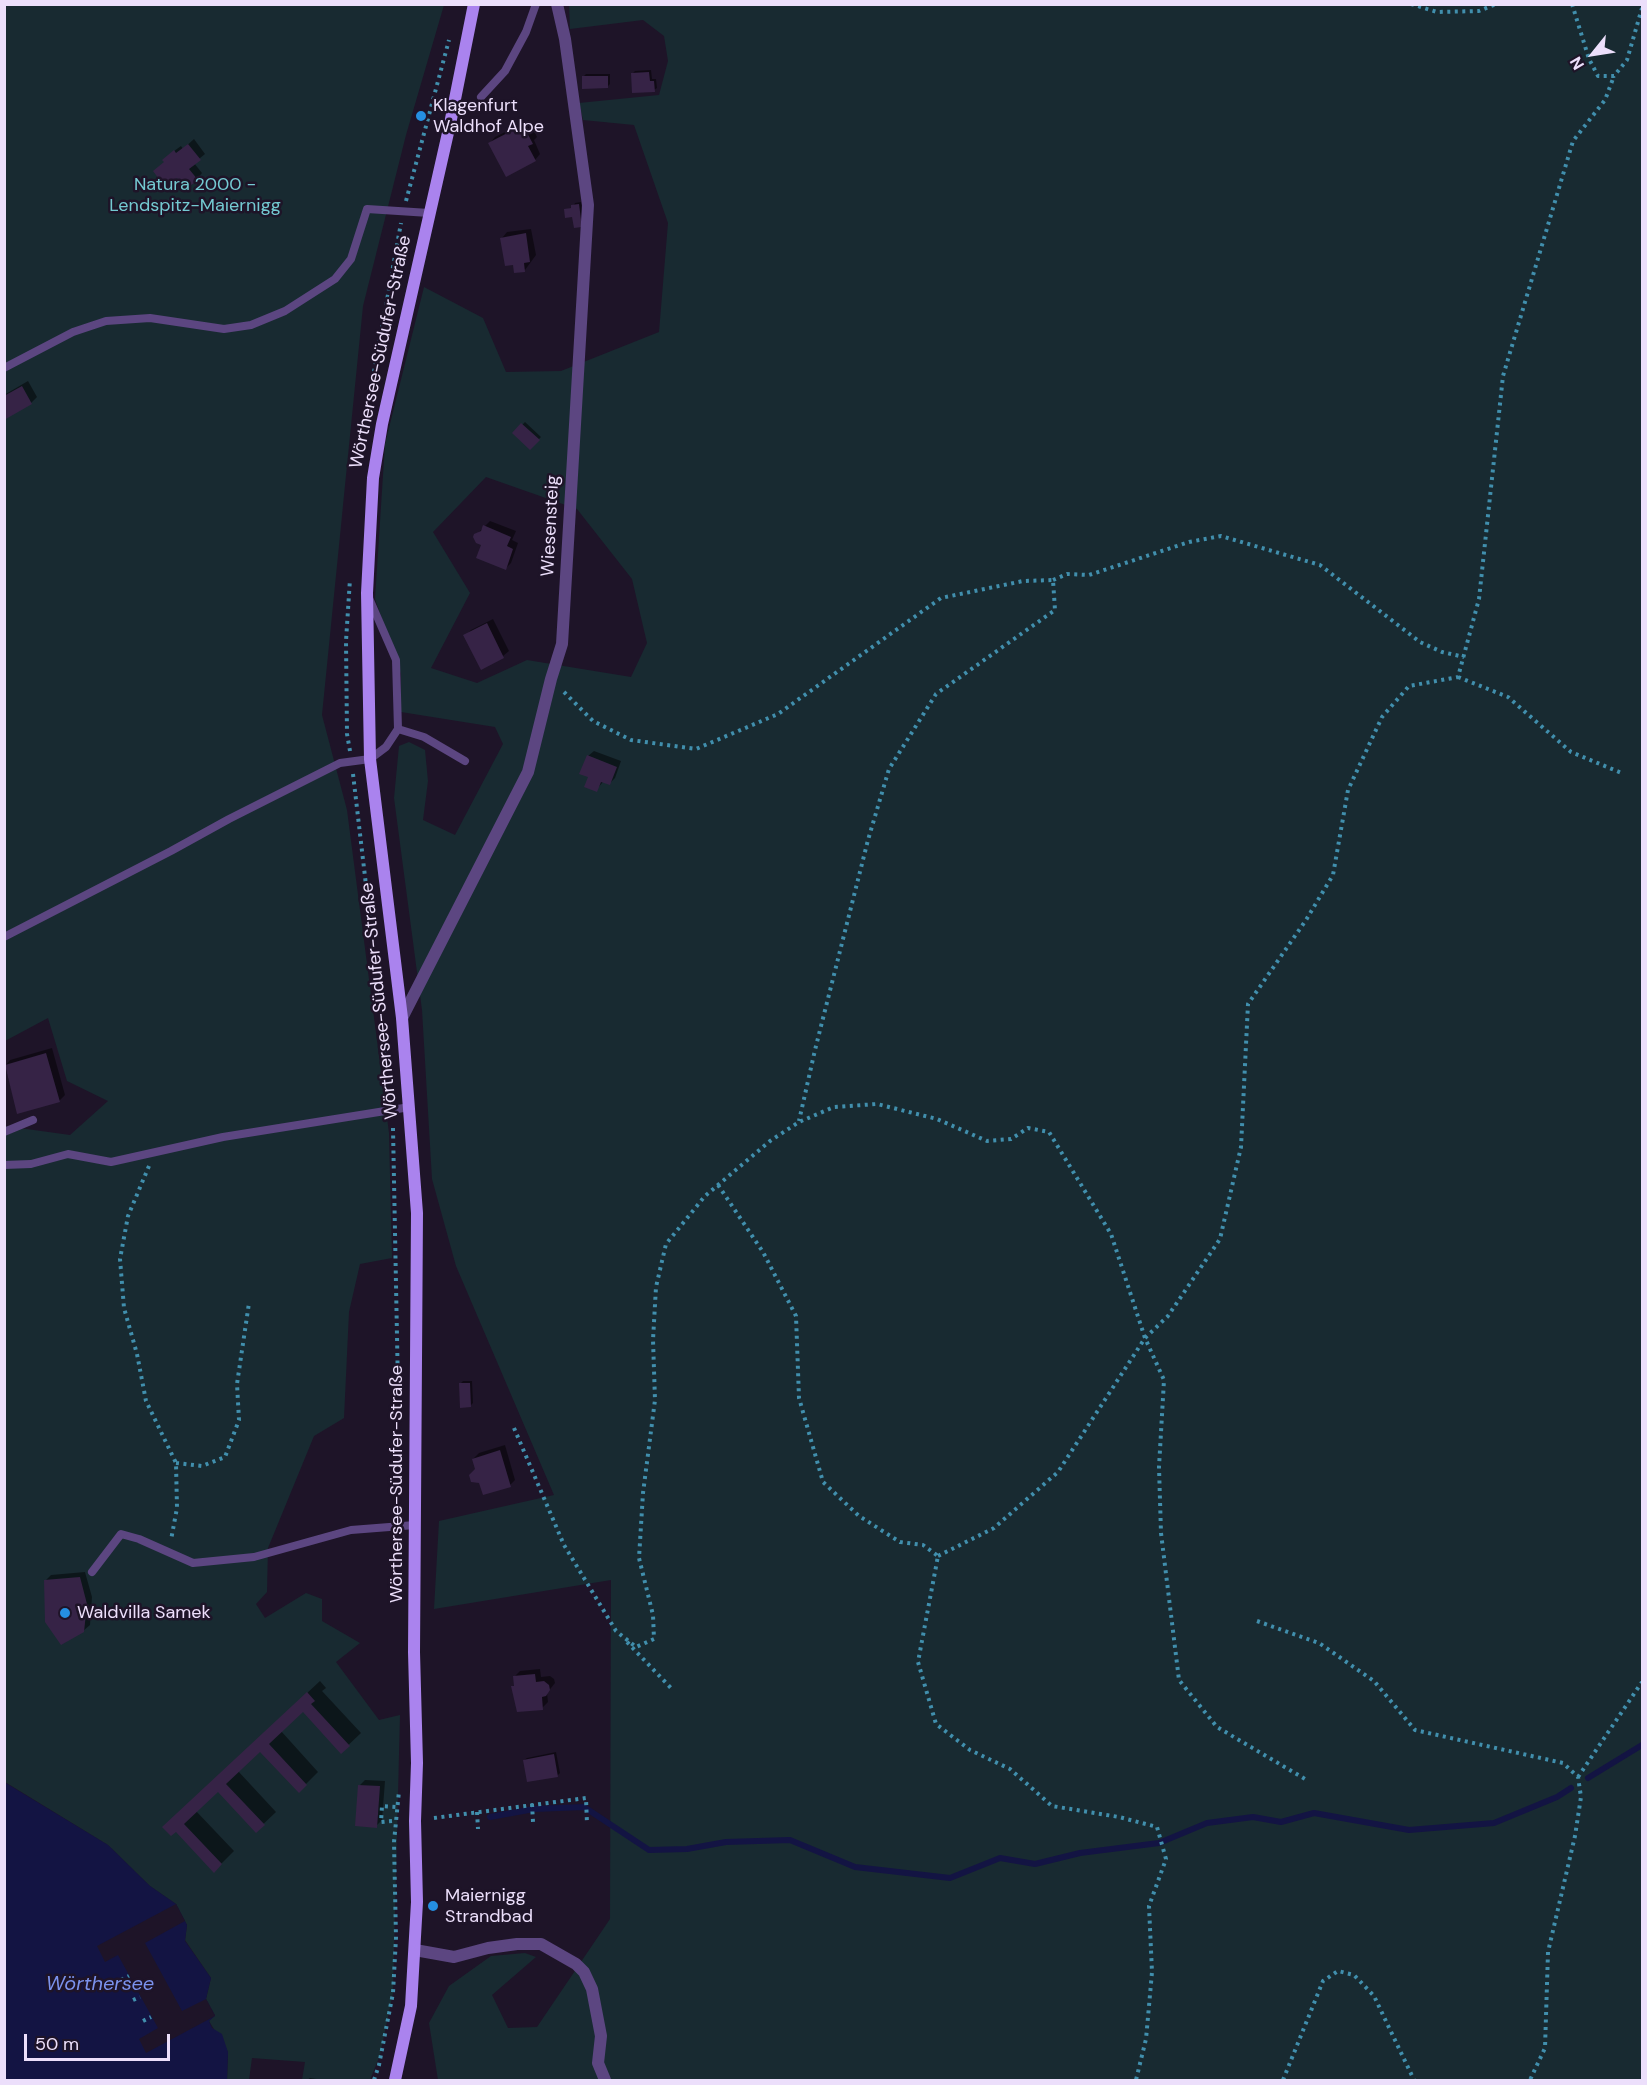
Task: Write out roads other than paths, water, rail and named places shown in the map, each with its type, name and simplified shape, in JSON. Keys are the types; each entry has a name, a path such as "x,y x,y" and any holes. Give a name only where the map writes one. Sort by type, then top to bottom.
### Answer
{"main road":[{"name":"Wörthersee-Südufer-Straße","path":"395,2080 411,2006 417,1902 414,1652 417,1213 402,1018 370,759 367,593 373,478 380,435 450,124 474,4"}],"street":[{"name":"Wiesensteig","path":"402,1018 528,772 562,644 588,205 565,39 557,4"},
{"path":"414,1950 454,1957 488,1948 517,1944 541,1944 576,1964 584,1972 592,1989 601,2036 598,2063 604,2080"}],"lane":[{"path":"482,97 505,71 526,32 536,4"},
{"path":"4,368 73,332 106,321 150,318 224,329 251,325 285,310 335,279 351,259 367,209 429,213"},
{"path":"4,937 340,763 370,759 386,747 398,729 396,660 367,593"},
{"path":"398,729 424,737 465,761"},
{"path":"4,1165 31,1164 68,1154 111,1162 223,1137 410,1107"},
{"path":"4,1132 33,1120"},
{"path":"92,1572 120,1534 139,1539 193,1563 244,1558 351,1530 415,1525"}],"water":[{"name":"Wörthersee","path":"4,1782 108,1845 150,1886 176,1904 187,1925 185,1941 211,1978 206,1999 215,2016 209,2021 212,2028 222,2034 228,2052 227,2080 5,2080"}],"waterway":[{"path":"1588,1778 1642,1745"},
{"path":"490,1817 534,1809 584,1807 649,1850 687,1849 726,1842 790,1840 855,1867 950,1878 1000,1858 1035,1864 1080,1853 1159,1843 1207,1823 1253,1817 1281,1822 1314,1813 1409,1830 1494,1823 1557,1797 1571,1788"}],"place":[{"name":"Klagenfurt Waldhof Alpe","path":"421,116"},
{"name":"Waldvilla Samek","path":"65,1613"},
{"name":"Maiernigg Strandbad","path":"433,1906"}],"park label":[{"name":"Natura 2000 - Lendspitz-Maiernigg","path":"195,195"}]}
